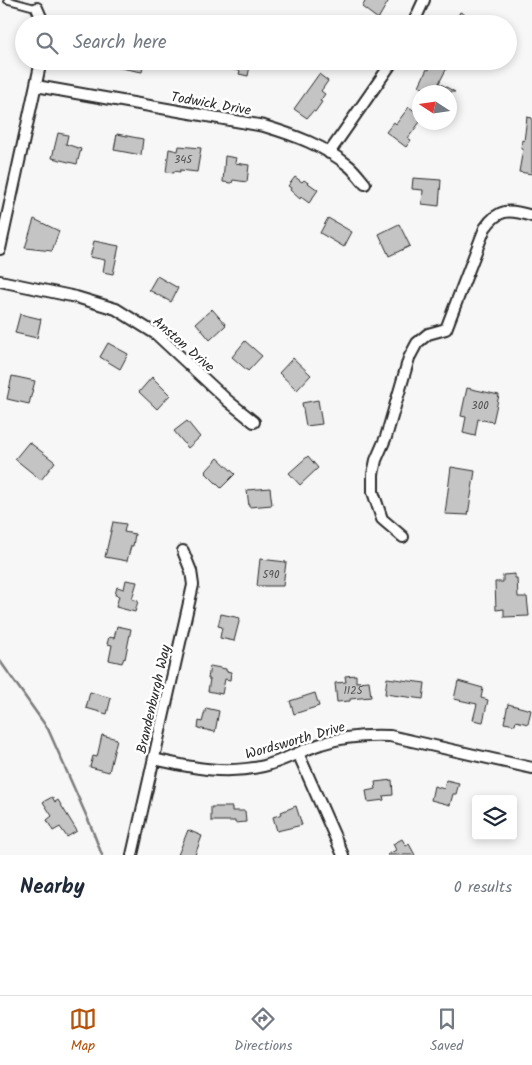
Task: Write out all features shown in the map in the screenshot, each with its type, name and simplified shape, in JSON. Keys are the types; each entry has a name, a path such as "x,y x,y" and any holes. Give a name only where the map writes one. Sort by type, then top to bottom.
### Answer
{"street":[{"path":"417,15 424,0"},
{"path":"37,8 40,15"},
{"path":"0,249 39,70"},
{"path":"330,152 387,70"},
{"name":"Todwick Drive","path":"36,86 264,126 298,137 330,152 350,167 365,184"},
{"path":"403,537 382,520 373,492 373,474 409,358 417,343 428,334 446,329 485,228 493,216 506,210 532,216"},
{"name":"Anston Drive","path":"0,281 76,297 116,309 156,334 228,401 254,422"},
{"name":"Brandenburgh Way","path":"132,855 193,585 191,571 183,551"},
{"name":"Wordsworth Drive","path":"154,759 194,768 229,771 264,766 320,744 368,735 390,736 532,768"},
{"path":"298,753 343,855"}],"lane":[{"path":"7,0 37,8"}],"building":[{"path":"366,0 389,0 380,15 373,15 362,7"},
{"path":"235,70 249,70 248,76 239,74 240,71"},
{"path":"427,70 446,70 439,83 443,85 419,85"},
{"path":"319,74 328,81 321,91 325,94 315,112 313,111 307,118 294,109"},
{"path":"409,107 412,109 412,130 414,130 408,138 411,140 406,147 386,132 394,122 396,124"},
{"path":"527,117 532,118 532,174 519,172 523,149 521,148 522,140 524,141"},
{"path":"58,133 68,135 66,144 81,149 77,164 52,158"},
{"path":"117,134 143,139 141,155 114,150"},
{"path":"179,146 201,148 197,172 180,170 180,172 174,171 174,173 166,172 169,149 178,151"},
{"path":"225,156 236,158 235,163 249,165 247,182 233,180 232,183 223,182"},
{"path":"295,177 302,182 304,180 318,190 309,203 301,197 300,199 290,190 291,188 288,186"},
{"path":"413,178 441,180 439,206 422,204 423,190 412,189"},
{"path":"328,218 352,232 344,247 320,233"},
{"path":"34,219 59,231 52,251 25,248"},
{"path":"399,224 410,246 389,256 379,234"},
{"path":"94,241 119,246 113,274 103,272 105,260 90,257"},
{"path":"157,276 178,288 171,302 149,290"},
{"path":"212,309 226,325 210,340 196,323"},
{"path":"20,314 41,319 37,338 15,333"},
{"path":"245,341 262,356 248,371 232,357"},
{"path":"108,343 128,354 120,369 100,357"},
{"path":"293,358 311,375 297,390 279,373"},
{"path":"12,376 35,381 29,404 7,399"},
{"path":"152,377 170,395 157,409 139,392"},
{"path":"467,388 499,395 493,422 478,419 475,436 463,433 466,417 461,416"},
{"path":"318,400 322,424 306,426 302,403"},
{"path":"187,421 200,437 188,448 174,431"},
{"path":"29,442 55,462 41,480 15,459"},
{"path":"308,456 318,468 300,485 289,473"},
{"path":"218,458 235,474 221,488 205,472"},
{"path":"451,467 475,471 468,515 445,514"},
{"path":"270,488 272,505 249,507 247,490"},
{"path":"113,522 126,524 124,532 135,534 127,561 105,557"},
{"path":"260,559 286,562 283,586 257,586"},
{"path":"515,574 518,597 527,597 529,616 504,617 504,609 496,610 495,582 503,582 503,575"},
{"path":"126,580 137,582 132,599 138,601 135,612 116,607 119,596 115,595 117,587 124,589"},
{"path":"221,614 240,618 234,641 220,638 222,627 218,626"},
{"path":"117,626 131,629 125,659 122,663 109,660 112,645 107,644 109,637 114,638"},
{"path":"210,666 226,669 226,671 231,672 230,680 225,679 222,694 208,691"},
{"path":"356,675 356,682 369,681 371,697 337,702 335,683 346,682 345,676"},
{"path":"387,678 425,683 423,699 385,694"},
{"path":"458,681 483,688 481,698 488,700 483,722 473,720 477,704 454,699"},
{"path":"90,692 111,698 107,714 86,708"},
{"path":"315,693 319,706 294,714 290,701"},
{"path":"508,704 531,710 528,724 516,721 515,725 504,723"},
{"path":"206,708 219,711 215,732 198,728 199,721 202,722"},
{"path":"102,735 117,739 109,772 90,767 93,756 97,757"},
{"path":"392,780 393,795 383,796 384,800 368,802 366,791 376,789 375,782"},
{"path":"446,780 459,783 450,805 431,800 434,786 444,789"},
{"path":"52,797 55,802 58,800 77,831 67,837 60,827 53,831 47,820 52,816 43,802"},
{"path":"296,806 302,825 277,831 273,817"},
{"path":"211,807 232,807 232,811 245,811 246,822 211,821"},
{"path":"188,830 202,836 195,855 178,855"},
{"path":"402,839 406,846 409,844 415,855 387,855 396,850 393,844"}],"waterway":[{"path":"0,661 48,729 102,855"}]}
